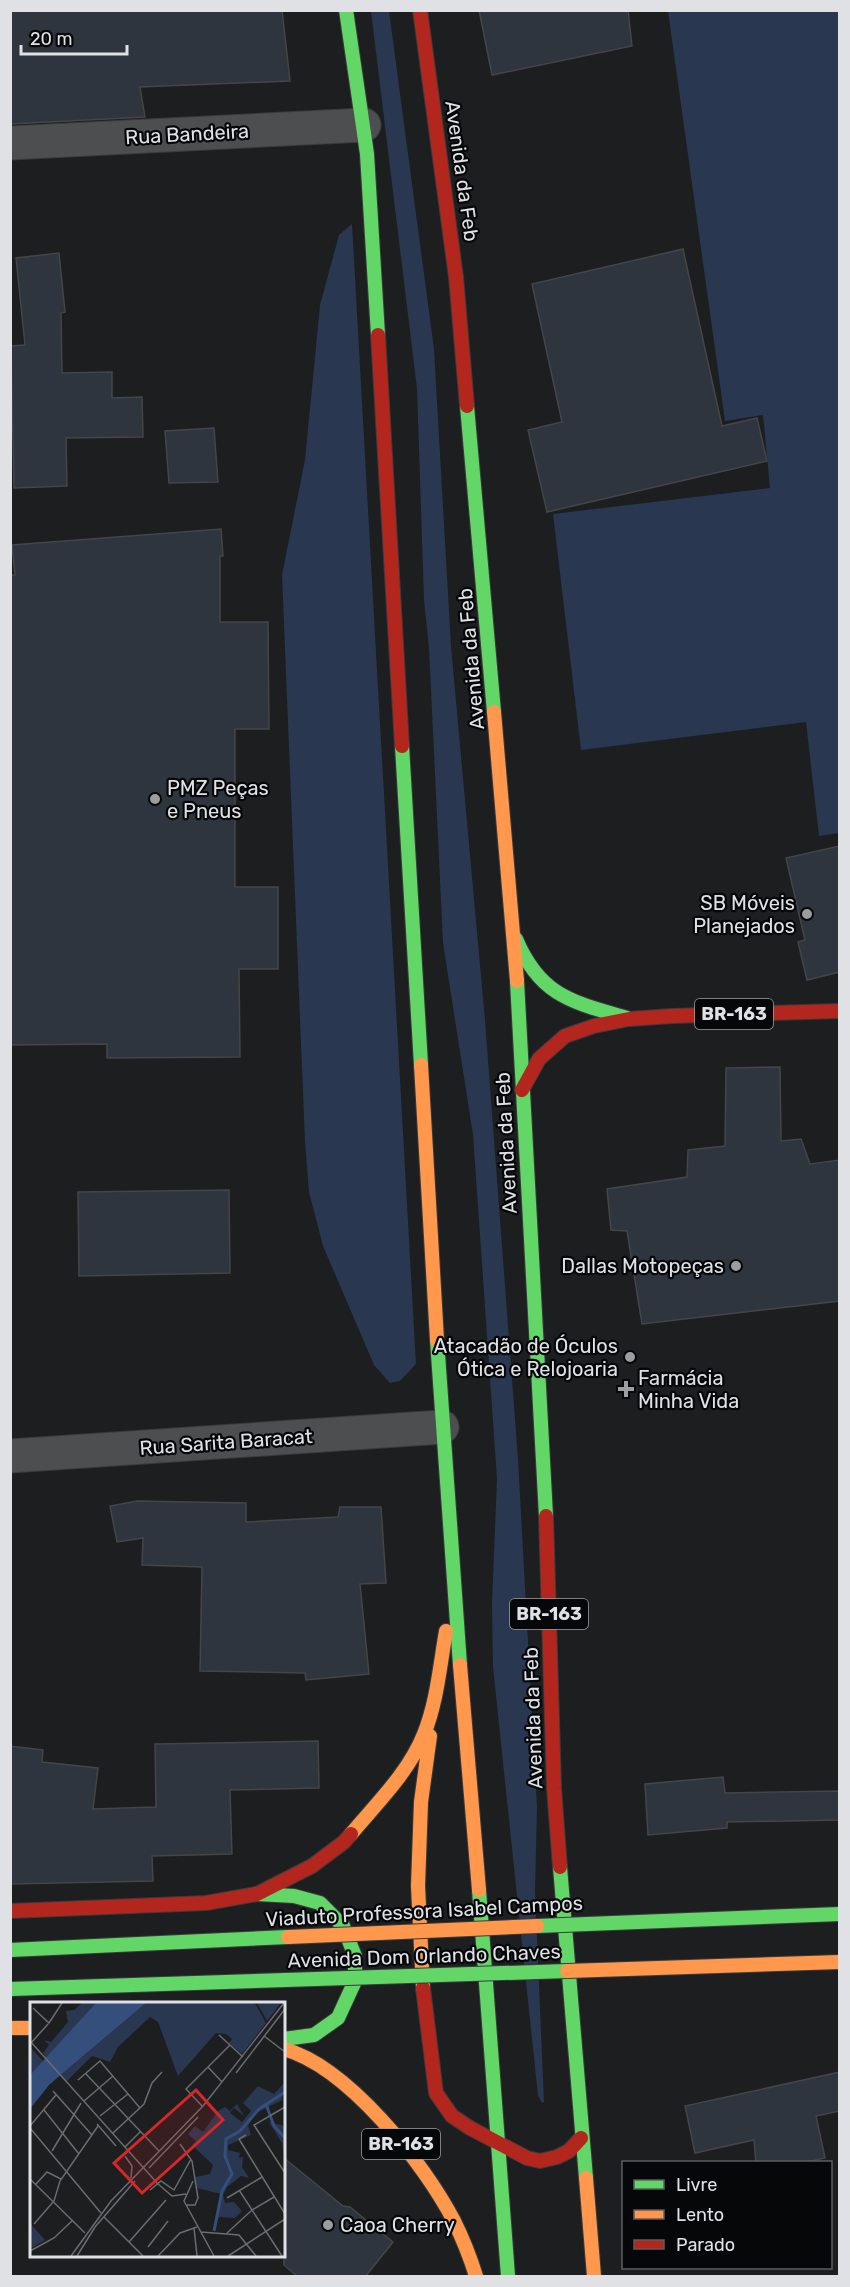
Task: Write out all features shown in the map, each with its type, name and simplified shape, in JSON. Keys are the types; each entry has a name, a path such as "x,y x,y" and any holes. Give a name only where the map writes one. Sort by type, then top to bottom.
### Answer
{"main road":[{"path":"346,10 364,125 442,1427 453,1588 500,2142 508,2277"},
{"name":"Avenida da Feb","path":"420,10 456,277 514,934 545,1484 554,1788 594,2277"},
{"path":"514,934 529,966 548,986 576,1002 629,1019"},
{"name":"BR-163","path":"522,1090 539,1059 565,1036 594,1026 629,1019 840,1011"},
{"path":"453,1588 421,1802 418,1858 420,1961 436,2093 452,2116 470,2128 500,2142 514,2152 540,2161 569,2151 581,2138"},
{"path":"257,1894 312,1866 344,1842 393,1785 424,1734 437,1686"},
{"path":"10,1911 206,1903 257,1894 294,1896 320,1903 343,1926 355,1956 355,1981 338,2018 314,2035 285,2039"},
{"name":"Viaduto Professora Isabel Campos","path":"10,1950 691,1918 840,1914"},
{"name":"Avenida Dom Orlando Chaves","path":"10,1989 840,1962"},
{"path":"10,2028 30,2028"},
{"name":"BR-163","path":"285,2049 306,2056 342,2082 364,2102 407,2152 436,2189 456,2224 477,2277"}],"street":[{"name":"Rua Bandeira","path":"10,143 364,125"},
{"name":"Rua Sarita Baracat","path":"10,1456 442,1427"}],"shaded area":[{"path":"371,11 389,11 434,349 451,646 485,1020 518,1459 537,1807 535,1890 544,2102 542,2103 538,2096 493,1667 492,1603 497,1479 473,1135 443,943 429,648 424,600 417,389"},
{"path":"668,11 839,11 839,833 819,836 806,722 581,750 553,514 770,488 763,415 725,421"},
{"path":"352,224 416,1364 400,1381 390,1383 374,1365 323,1246 309,1192 305,1142 282,575 305,460 320,305 339,235"}],"building":[{"path":"10,10 282,10 290,81 140,87 145,117 10,124"},
{"path":"479,10 628,10 632,46 492,75"},
{"path":"683,249 722,426 757,418 767,461 547,512 528,430 562,422 532,284"},
{"path":"59,253 65,312 61,313 62,373 112,372 112,398 142,397 143,437 66,438 67,486 14,488 11,346 25,345 16,258"},
{"path":"214,428 218,482 169,483 165,431"},
{"name":"PMZ Peças e Pneus","path":"221,529 223,556 220,556 220,622 268,622 269,729 235,729 235,887 278,887 278,969 239,969 240,1057 107,1058 107,1044 10,1045 10,575 15,575 12,545"},
{"name":"SB Móveis Planejados","path":"840,846 840,972 807,980 798,942 805,940 786,858"},
{"name":"Dallas Motopeças","path":"780,1067 781,1141 801,1139 810,1164 840,1160 840,1301 642,1324 627,1231 611,1230 607,1189 687,1177 688,1150 725,1146 726,1068"},
{"path":"229,1190 230,1273 79,1276 78,1192"},
{"path":"137,1501 246,1503 246,1522 338,1517 340,1507 381,1507 386,1583 360,1584 369,1674 306,1680 305,1673 200,1671 202,1567 142,1565 143,1538 117,1542 110,1506"},
{"path":"318,1741 319,1788 230,1790 232,1854 152,1856 153,1881 10,1884 10,1746 43,1750 42,1762 98,1768 93,1809 156,1807 155,1744"},
{"path":"723,1777 725,1793 840,1791 840,1820 727,1822 727,1828 648,1835 645,1784"},
{"path":"840,2072 840,2111 816,2116 825,2158 812,2161 756,2161 754,2140 695,2153 685,2106"},
{"name":"Caoa Cherry","path":"285,2159 343,2206 350,2207 393,2242 365,2277 298,2277 284,2265"}],"traffic: fast":[{"path":"346,10 367,154 378,335"},
{"path":"467,406 494,712"},
{"path":"402,746 421,1065"},
{"path":"516,939 525,958 547,985 574,1001 627,1018"},
{"path":"517,981 546,1516"},
{"path":"437,1340 460,1665"},
{"path":"560,1867 586,2178"},
{"path":"479,1890 508,2276"},
{"path":"257,1894 294,1896 320,1903 343,1926 355,1956 355,1981 338,2018 314,2035 285,2039"},
{"path":"537,1926 840,1914"},
{"path":"10,1950 288,1937"},
{"path":"10,1989 567,1971"}],"traffic: slow":[{"path":"494,712 517,981"},
{"path":"421,1065 437,1340"},
{"path":"351,1834 392,1787 418,1748 432,1709 446,1631"},
{"path":"460,1665 479,1890"},
{"path":"423,1988 418,1886 421,1802 430,1736"},
{"path":"288,1937 537,1926"},
{"path":"567,1971 840,1962"},
{"path":"10,2028 30,2028"},
{"path":"285,2049 308,2059 333,2075 358,2096 404,2146 424,2172 454,2221 476,2276"},
{"path":"586,2178 594,2276"}],"traffic: jam":[{"path":"420,10 456,277 467,406"},
{"path":"378,335 402,746"},
{"path":"522,1090 539,1059 565,1036 594,1026 629,1019 672,1016 840,1011"},
{"path":"546,1516 554,1788 560,1867"},
{"path":"10,1911 206,1903 257,1894 312,1866 351,1834"},
{"path":"423,1988 436,2093 452,2116 527,2158 540,2161 569,2151 581,2138"}],"place":[{"name":"PMZ Peças e Pneus","path":"155,799"},
{"name":"SB Móveis Planejados","path":"807,914"},
{"name":"Dallas Motopeças","path":"736,1266"},
{"name":"Atacadão de Óculos Ótica e Relojoaria","path":"630,1357"},
{"name":"Farmácia Minha Vida","path":"626,1389"},
{"name":"Caoa Cherry","path":"328,2225"}]}
